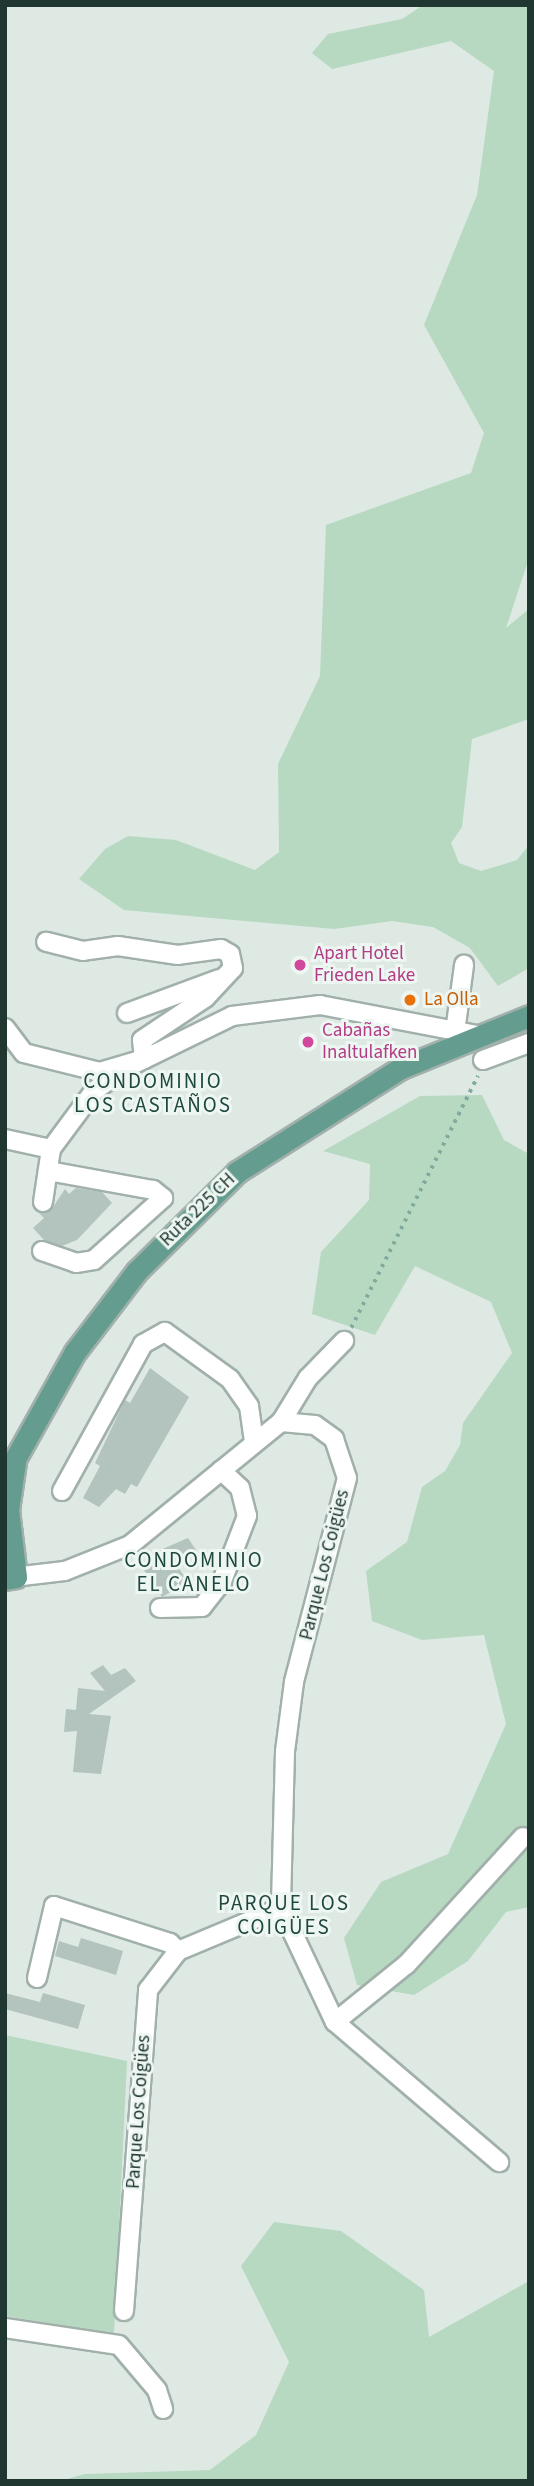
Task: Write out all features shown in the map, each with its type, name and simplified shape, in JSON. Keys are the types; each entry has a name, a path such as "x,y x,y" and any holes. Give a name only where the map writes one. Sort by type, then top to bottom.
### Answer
{"main road":[{"name":"Ruta 225 CH","path":"5,1476 75,1352 188,1216 288,1136 401,1069 477,1035 529,1016"},
{"path":"9,1578 8,1510 18,1451"}],"street":[{"path":"46,942 83,951 221,950 233,958 228,976 142,1040 144,1059"},
{"path":"455,1032 464,965"},
{"path":"127,1013 228,976"},
{"path":"43,1202 51,1149 94,1091 144,1059 232,1016 278,1005 338,1007 477,1035"},
{"path":"5,1028 24,1053 66,1067 100,1072 144,1059"},
{"path":"483,1060 529,1043"},
{"path":"5,1139 51,1149"},
{"path":"42,1251 76,1263 94,1260 163,1198 153,1190 48,1171"},
{"path":"62,1491 142,1344 165,1332 230,1379 248,1406 254,1441"},
{"path":"9,1578 65,1571 130,1545 254,1441 281,1422 308,1378 344,1341"},
{"name":"Parque Los Coigües","path":"281,1422 325,1431 344,1457 347,1478 294,1682 284,1764 281,1908 335,2022 499,2162"},
{"path":"160,1608 202,1607 222,1581 247,1516 240,1488 221,1470"},
{"path":"335,2022 408,1964 523,1837"},
{"path":"37,1978 54,1906 170,1943 178,1951"},
{"name":"Parque Los Coigües","path":"124,2311 148,1990 178,1951 281,1908"},
{"path":"5,2328 119,2345 157,2390 163,2409"}],"path":[{"path":"344,1341 483,1060"}],"green space":[{"path":"423,5 529,5 529,558 506,628 529,609 529,719 472,739 462,827 451,843 459,863 481,871 517,860 529,845 529,968 498,986 470,948 433,927 392,921 334,929 124,910 79,879 105,849 128,836 176,840 255,870 279,852 278,764 320,676 326,525 471,473 484,433 424,325 477,195 494,71 451,41 332,69 312,53 328,34 402,19"},
{"path":"482,1095 504,1140 529,1154 529,1907 506,1912 468,1961 414,1995 357,1985 344,1938 381,1882 448,1854 506,1724 484,1635 422,1640 372,1621 366,1571 407,1542 422,1487 445,1471 460,1445 463,1423 512,1353 491,1302 415,1266 375,1335 312,1314 321,1252 369,1200 370,1164 323,1151 420,1096"},
{"path":"5,2035 127,2061 114,2334 5,2316"},
{"path":"274,2222 341,2231 424,2290 429,2337 529,2281 529,2481 60,2481 85,2474 210,2470 256,2435 289,2362 241,2266"}],"building":[{"path":"76,1188 102,1192 112,1203 77,1240 62,1246 44,1240 33,1228 44,1218 39,1213 51,1210 65,1189 69,1194"},
{"path":"150,1368 189,1397 137,1487 131,1484 125,1494 116,1489 99,1507 83,1498 100,1466 95,1463 125,1400 130,1403"},
{"path":"188,1538 196,1550 176,1564 188,1582 162,1597 144,1570 156,1562 151,1554"},
{"path":"103,1665 111,1675 125,1668 136,1681 89,1714 111,1716 101,1774 73,1772 77,1731 64,1732 66,1709 76,1710 78,1688 105,1691 90,1673"},
{"path":"81,1938 123,1951 116,1975 55,1956 59,1941 78,1947"},
{"path":"5,1993 40,2002 43,1993 85,2005 78,2029 5,2009"}],"place":[{"name":"Apart Hotel Frieden Lake","path":"300,965"},
{"name":"La Olla","path":"410,1000"},
{"name":"Cabañas Inaltulafken","path":"308,1042"}],"district":[{"name":"CONDOMINIO LOS CASTAÑOS","path":"153,1093"},
{"name":"CONDOMINIO EL CANELO","path":"194,1572"},
{"name":"PARQUE LOS COIGÜES","path":"284,1915"}]}
